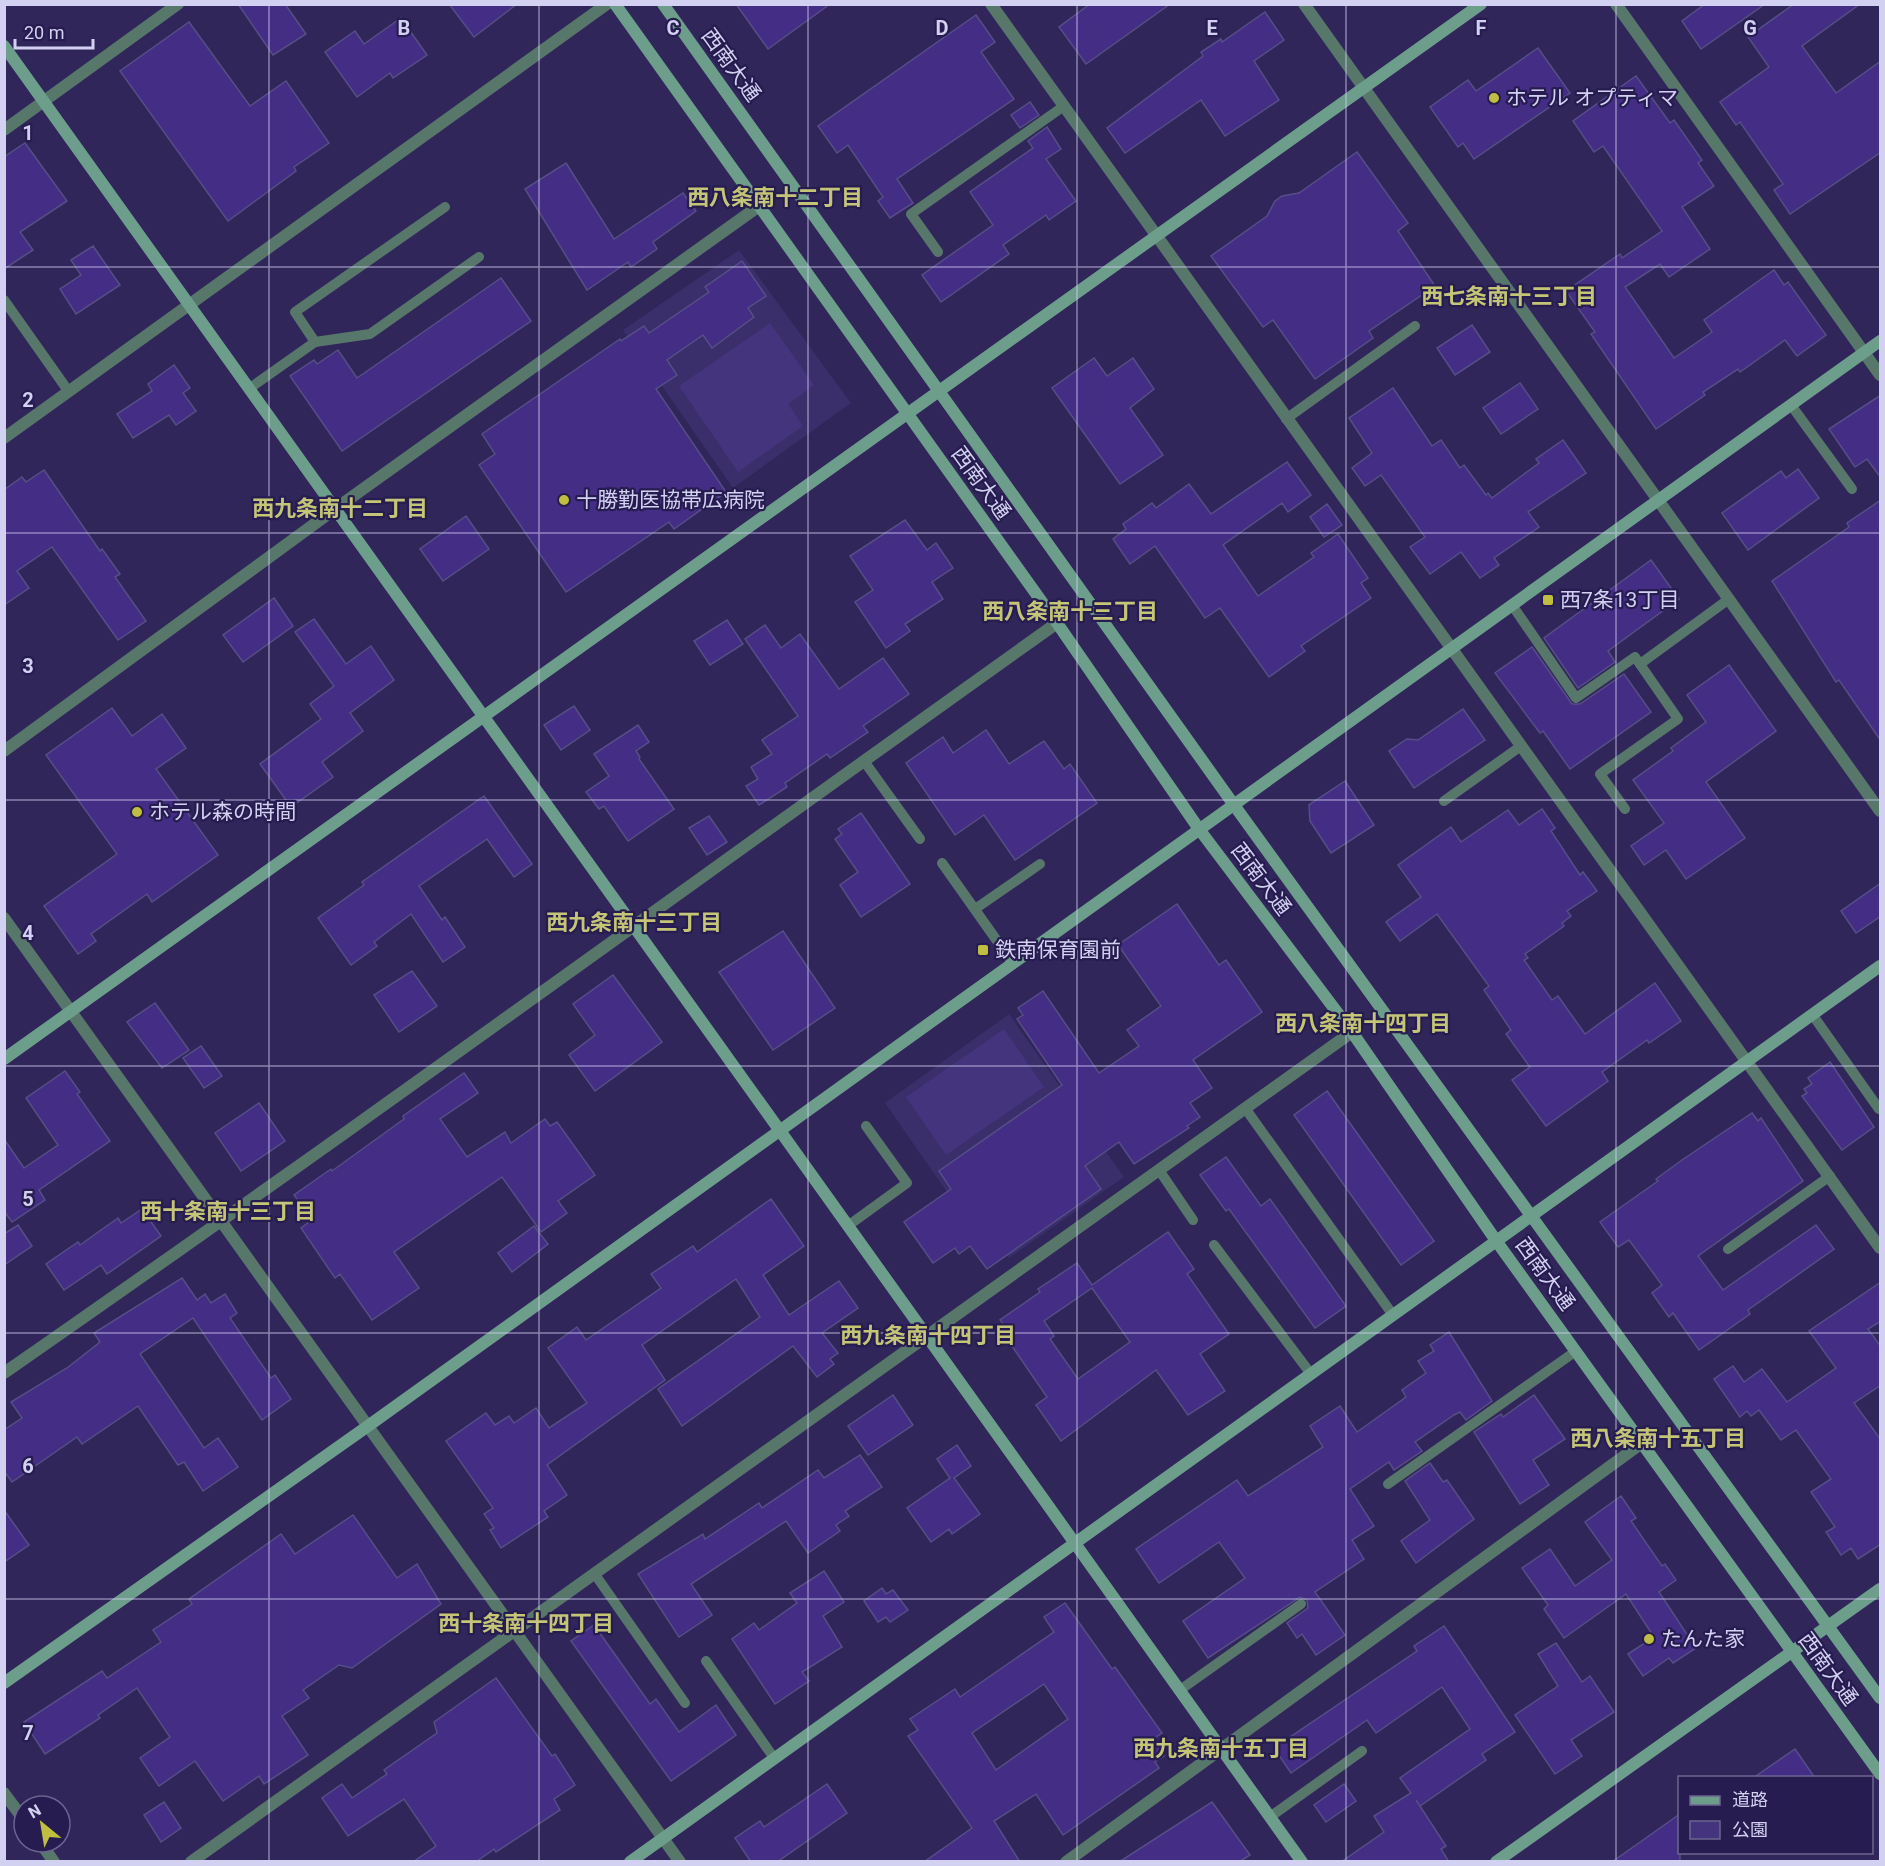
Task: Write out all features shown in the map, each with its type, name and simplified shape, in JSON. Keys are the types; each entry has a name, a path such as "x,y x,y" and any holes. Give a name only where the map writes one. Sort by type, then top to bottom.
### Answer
{"street":[{"path":"4,130 178,4"},
{"path":"4,438 192,305 607,4"},
{"name":"西南大通","path":"615,4 1057,623 1199,829 1352,1032 1497,1242 1881,1774"},
{"name":"西南大通","path":"663,4 1234,805 1531,1218 1881,1698"},
{"path":"991,4 1881,1248"},
{"path":"1304,4 1881,811"},
{"path":"4,1059 1480,4"},
{"path":"1616,4 1881,375"},
{"path":"4,46 192,305 335,509 486,714 633,924 781,1128 1302,1862"},
{"path":"4,751 335,509 759,206"},
{"path":"4,1683 368,1426 1881,341"},
{"path":"4,1373 221,1222 633,924 1057,623"},
{"path":"4,918 680,1862"},
{"path":"630,1862 1881,966"},
{"path":"191,1862 1352,1032"},
{"path":"1066,1862 1642,1443"},
{"path":"1497,1862 1881,1589"}],"lane":[{"path":"938,252 912,214 1064,106"},
{"path":"315,342 295,312 445,207"},
{"path":"250,388 315,342 370,334 479,256"},
{"path":"4,300 69,392"},
{"path":"1286,418 1415,326"},
{"path":"1791,405 1852,489"},
{"path":"1640,664 1729,599"},
{"path":"1512,606 1576,698 1635,657 1678,719 1600,774 1625,809"},
{"path":"1444,801 1521,746"},
{"path":"864,761 920,839"},
{"path":"942,863 1012,962"},
{"path":"975,909 1040,864"},
{"path":"1812,1014 1879,1109"},
{"path":"1245,1108 1393,1315"},
{"path":"849,1226 908,1183 866,1126"},
{"path":"1159,1170 1193,1220"},
{"path":"1728,1249 1830,1176"},
{"path":"1214,1245 1311,1374"},
{"path":"1388,1484 1576,1351"},
{"path":"594,1573 685,1703"},
{"path":"1180,1690 1301,1604"},
{"path":"706,1661 774,1758"},
{"path":"1270,1817 1362,1751"}],"shaded area":[{"path":"739,250 851,403 733,488 623,330"},
{"path":"1009,1014 1124,1177 1009,1258 993,1234 981,1241 885,1103"}],"green space":[{"path":"770,323 814,385 788,404 803,426 738,472 679,386"},
{"path":"1004,1029 1044,1087 946,1155 906,1097"}],"building":[{"path":"238,4 285,4 306,34 273,55"},
{"path":"449,4 517,4 474,37"},
{"path":"736,4 830,4 768,49"},
{"path":"1090,4 1170,4 1086,64 1059,27"},
{"path":"1705,4 1765,4 1701,49 1682,21"},
{"path":"1794,4 1860,4 1802,46 1836,93 1881,61 1881,152 1790,214 1774,190 1783,184 1740,122 1736,125 1720,102 1769,67 1748,37"},
{"path":"1265,12 1284,40 1254,61 1279,100 1225,136 1201,100 1125,153 1107,128 1203,56 1201,52 1221,39 1222,42"},
{"path":"976,15 995,42 981,52 1014,99 897,179 913,203 890,218 878,201 883,197 848,145 837,153 818,126"},
{"path":"401,18 427,55 393,78 390,73 357,97 325,52 355,31 364,44"},
{"path":"189,22 250,106 286,81 329,143 294,167 296,171 228,221 120,71"},
{"path":"1538,48 1570,93 1474,159 1463,143 1458,147 1430,107 1468,80 1476,91"},
{"path":"1636,76 1670,123 1674,120 1702,160 1698,163 1714,186 1682,207 1710,249 1669,277 1660,264 1625,287 1674,358 1712,332 1704,320 1774,270 1784,285 1788,282 1826,335 1797,356 1785,340 1740,372 1738,369 1703,392 1705,395 1656,429 1591,334 1595,332 1566,291 1620,254 1622,258 1662,231 1603,146 1594,152 1573,121"},
{"path":"1030,102 1039,115 1020,128 1011,115"},
{"path":"1047,127 1061,149 1046,159 1076,201 1049,220 1046,215 1003,245 1009,254 941,302 922,275 993,225 970,192 1033,148 1028,141"},
{"path":"25,143 67,201 20,232 33,250 4,269 4,157"},
{"path":"1357,152 1408,223 1398,231 1435,286 1369,331 1373,338 1315,379 1273,320 1263,327 1211,256 1267,216 1275,201 1282,196 1299,193"},
{"path":"566,163 614,239 683,193 696,211 653,242 657,249 631,267 628,262 587,290 525,189"},
{"path":"93,246 120,285 76,314 60,289 81,275 71,260"},
{"path":"742,261 766,296 748,308 754,317 712,348 703,335 667,360 677,375 656,389 726,492 674,529 669,522 566,592 479,465 495,454 482,434 620,339 621,341 644,326 649,333 709,292 705,287"},
{"path":"501,278 531,321 342,451 290,376 314,360 317,364 338,350 357,378"},
{"path":"1472,325 1490,352 1455,375 1437,348"},
{"path":"1094,358 1107,376 1133,358 1154,389 1130,408 1163,455 1120,484 1052,388"},
{"path":"174,365 190,388 183,393 196,411 176,425 169,415 133,438 117,414 152,391 148,384"},
{"path":"1520,383 1538,409 1501,434 1483,408"},
{"path":"1393,388 1432,446 1441,440 1460,468 1464,465 1486,495 1488,493 1492,498 1539,463 1536,459 1563,440 1586,473 1528,512 1539,527 1494,558 1499,565 1480,578 1461,552 1430,574 1410,547 1425,537 1381,475 1365,486 1352,468 1372,453 1349,418"},
{"path":"1881,395 1881,478 1867,459 1855,467 1829,429"},
{"path":"1287,462 1311,495 1288,512 1282,503 1223,545 1258,596 1314,557 1311,553 1338,534 1368,578 1361,583 1371,598 1301,646 1305,651 1269,677 1220,608 1205,618 1155,546 1130,564 1113,539 1126,529 1123,524 1152,503 1156,508 1189,484 1211,514"},
{"path":"1798,469 1819,498 1748,550 1722,513 1781,471 1786,478"},
{"path":"44,470 100,551 102,549 120,574 115,577 146,621 118,640 52,547 17,571 29,588 4,605 4,490 22,477 26,482"},
{"path":"1881,500 1881,741 1839,680 1836,682 1772,581 1849,527 1847,523"},
{"path":"1327,504 1342,525 1324,537 1310,517"},
{"path":"466,516 489,549 443,581 420,549"},
{"path":"905,520 927,550 936,543 953,568 932,582 943,599 905,624 910,631 886,648 855,602 873,590 850,556"},
{"path":"1651,560 1679,599 1608,651 1615,662 1578,688 1544,638"},
{"path":"274,598 293,626 243,662 223,635"},
{"path":"314,619 346,664 371,646 394,680 350,713 363,731 322,762 333,777 291,807 260,764 321,719 310,704 334,686 295,632"},
{"path":"727,620 743,644 710,665 694,641"},
{"path":"765,625 781,648 800,634 839,689 883,658 909,694 863,726 868,732 830,758 827,754 785,783 787,787 759,805 746,786 758,779 751,767 772,754 762,740 798,716 745,639"},
{"path":"1532,647 1572,704 1580,704 1624,674 1651,712 1570,769 1543,731 1540,733 1495,673"},
{"path":"1729,665 1776,731 1706,782 1745,838 1686,879 1666,850 1644,865 1631,846 1664,823 1633,780 1673,751 1671,748 1706,722 1687,695"},
{"path":"574,706 590,730 561,750 544,725"},
{"name":"ホテル森の時間","path":"112,708 132,736 162,714 186,748 156,769 218,855 152,902 147,894 91,934 96,941 78,954 44,906 117,854 46,755"},
{"path":"1463,709 1485,740 1414,788 1389,751 1407,739 1418,740"},
{"path":"638,725 649,742 636,751 639,759 674,809 628,841 604,806 599,809 586,792 609,776 594,754"},
{"path":"986,730 1009,764 1044,741 1064,769 1070,764 1097,803 1015,860 984,815 955,835 906,763 943,737 953,753"},
{"path":"1345,781 1374,825 1331,853 1310,821 1309,805"},
{"path":"484,796 532,864 514,877 487,839 419,886 442,920 445,917 465,947 443,962 411,914 374,942 377,946 351,965 318,918 364,885 362,882"},
{"path":"1542,809 1555,828 1551,831 1580,875 1583,872 1597,891 1567,911 1571,916 1562,923 1564,926 1525,954 1528,958 1524,960 1552,1000 1558,996 1585,1034 1655,983 1681,1021 1649,1043 1647,1040 1602,1072 1608,1081 1546,1126 1512,1080 1530,1067 1506,1034 1511,1030 1484,990 1489,986 1437,914 1400,941 1386,922 1421,897 1398,865 1451,827 1461,842 1508,810 1519,825"},
{"path":"861,813 910,884 861,917 840,885 858,872 835,839 842,834 838,829"},
{"path":"709,816 727,842 707,855 689,828"},
{"path":"1881,883 1881,916 1856,933 1841,911"},
{"path":"1177,904 1219,965 1226,960 1262,1012 1193,1060 1212,1088 1190,1103 1200,1117 1187,1126 1189,1128 1134,1164 1119,1142 1085,1166 1101,1189 987,1269 970,1246 959,1254 955,1248 933,1263 904,1222 951,1189 939,1171 1062,1085 1017,1019 1023,1015 1018,1008 1043,991 1099,1073 1139,1046 1127,1030 1161,1006 1118,945"},
{"path":"783,931 835,1008 773,1050 719,972"},
{"path":"412,971 437,1006 399,1032 374,995"},
{"path":"613,975 662,1042 595,1091 569,1055 595,1035 573,1004"},
{"path":"155,1003 189,1050 162,1068 127,1022"},
{"path":"201,1046 222,1076 204,1088 183,1058"},
{"path":"1830,1062 1874,1127 1842,1150 1802,1096 1807,1093 1804,1089 1812,1084 1808,1078"},
{"path":"65,1071 80,1092 77,1094 110,1141 39,1190 45,1200 12,1222 4,1211 4,1139 24,1168 58,1145 26,1098"},
{"path":"464,1073 478,1093 440,1119 467,1157 505,1132 511,1143 545,1119 550,1126 557,1122 595,1175 558,1201 567,1213 541,1232 502,1177 394,1252 419,1288 372,1320 340,1274 335,1278 301,1228 312,1220 294,1195 331,1169 332,1171 404,1119 403,1116"},
{"path":"1327,1091 1434,1241 1401,1265 1294,1115"},
{"path":"259,1103 285,1141 241,1171 215,1133"},
{"path":"1752,1113 1758,1121 1761,1118 1803,1181 1698,1256 1723,1290 1816,1225 1834,1249 1748,1310 1750,1314 1699,1350 1673,1313 1669,1317 1652,1293 1662,1285 1629,1240 1618,1247 1600,1222 1658,1181 1656,1179 1682,1160"},
{"path":"1226,1157 1261,1206 1270,1199 1346,1306 1315,1328 1229,1209 1226,1211 1200,1175"},
{"path":"771,1199 804,1246 763,1275 789,1315 839,1281 858,1308 822,1333 838,1353 830,1359 834,1364 817,1377 793,1346 682,1426 658,1389 760,1317 736,1279 642,1345 665,1380 547,1465 567,1495 544,1511 548,1517 501,1548 490,1530 494,1528 484,1514 493,1508 446,1441 486,1413 495,1425 509,1416 514,1423 536,1408 549,1428 587,1403 548,1348 577,1327 586,1340 661,1288 651,1274 693,1246 697,1252"},
{"path":"142,1209 161,1236 107,1274 101,1265 64,1290 46,1264 78,1242 80,1245 118,1218 121,1223"},
{"path":"18,1225 32,1246 4,1265 4,1234"},
{"path":"534,1226 548,1244 512,1272 498,1253"},
{"path":"1168,1232 1194,1269 1187,1274 1229,1334 1200,1354 1225,1391 1188,1415 1156,1370 1061,1441 1036,1405 1047,1397 1003,1333 1008,1330 1000,1320 1040,1292 1038,1289 1077,1263 1092,1285","holes":["1092,1288 1130,1342 1078,1379 1050,1339 1054,1336 1044,1321"]},
{"path":"182,1278 197,1300 205,1294 211,1303 225,1294 237,1313 230,1318 271,1378 275,1375 291,1399 262,1420 193,1318 140,1354 204,1448 218,1438 238,1467 203,1491 184,1462 178,1465 138,1406 82,1444 77,1437 12,1482 4,1471 4,1430 22,1418 11,1402 67,1368 100,1342 94,1333"},
{"path":"1881,1282 1881,1321 1868,1329 1881,1347 1881,1385 1854,1403 1881,1440 1881,1544 1858,1559 1851,1548 1841,1555 1826,1532 1835,1527 1811,1492 1831,1479 1796,1430 1781,1440 1759,1410 1751,1416 1747,1411 1740,1417 1714,1379 1733,1366 1744,1382 1762,1369 1787,1402 1836,1368 1809,1331"},
{"path":"1449,1332 1492,1401 1466,1420 1460,1412 1454,1415 1415,1442 1422,1451 1394,1470 1389,1462 1350,1489 1374,1526 1352,1540 1364,1559 1315,1592 1345,1635 1316,1655 1302,1634 1297,1638 1287,1623 1308,1608 1307,1600 1300,1597 1208,1658 1183,1621 1245,1578 1219,1542 1159,1583 1136,1549 1237,1480 1248,1496 1323,1447 1310,1426 1340,1406 1357,1432 1406,1397 1402,1390 1426,1373 1418,1361 1434,1351 1430,1345"},
{"path":"893,1395 913,1425 868,1455 848,1426"},
{"path":"1534,1395 1565,1439 1533,1460 1549,1485 1520,1504 1474,1432 1501,1414 1503,1417"},
{"path":"957,1445 971,1466 954,1478 980,1514 952,1534 949,1529 931,1542 907,1508 950,1478 937,1459"},
{"path":"860,1455 882,1487 845,1511 849,1516 836,1525 840,1531 808,1553 786,1521 691,1584 712,1615 679,1637 638,1574 703,1534 705,1539 759,1503 762,1508 818,1470 824,1478"},
{"path":"1430,1463 1443,1482 1447,1480 1474,1519 1416,1563 1401,1541 1430,1520 1405,1481"},
{"path":"1621,1496 1636,1518 1631,1521 1662,1566 1665,1564 1676,1580 1659,1592 1696,1648 1673,1663 1669,1658 1643,1676 1628,1654 1654,1637 1626,1594 1564,1638 1544,1609 1548,1605 1522,1568 1550,1549 1575,1586 1612,1560 1585,1522"},
{"path":"4,1510 29,1545 4,1562"},
{"path":"353,1515 397,1578 417,1564 441,1604 352,1668 339,1665 303,1690 309,1698 282,1716 308,1755 264,1784 259,1776 223,1801 195,1761 159,1786 140,1758 170,1737 137,1688 98,1715 100,1718 45,1754 24,1722 102,1671 107,1678 161,1642 153,1630 192,1604 189,1599 281,1534 295,1554"},
{"path":"824,1571 844,1602 823,1616 842,1647 802,1672 809,1681 775,1704 732,1639 754,1623 759,1630 797,1603 790,1593"},
{"path":"882,1588 886,1594 893,1590 908,1610 890,1622 886,1617 878,1622 864,1601"},
{"path":"1065,1603 1112,1669 1115,1667 1162,1733 1153,1739 1164,1756 1155,1762 1159,1768 1063,1835 1036,1794 994,1821 1020,1862 924,1862 972,1828 908,1736 918,1730 910,1719 955,1689 960,1697 1054,1632 1044,1617","holes":["1044,1684 1068,1719 996,1770 972,1733"]},
{"path":"594,1625 650,1704 656,1699 679,1732 716,1705 736,1735 671,1781 571,1641"},
{"path":"1444,1626 1515,1732 1482,1754 1486,1760 1420,1806 1416,1800 1446,1846 1441,1849 1449,1862 1341,1862 1384,1832 1374,1816 1411,1793 1400,1778 1470,1729 1442,1687 1376,1733 1367,1720 1291,1773 1274,1748 1417,1651 1414,1646"},
{"path":"1556,1643 1582,1682 1590,1676 1614,1712 1571,1740 1582,1756 1555,1774 1515,1715 1558,1686 1538,1654"},
{"path":"496,1678 552,1756 555,1754 575,1785 554,1799 560,1810 496,1852 494,1849 476,1862 413,1862 436,1846 404,1799 348,1836 322,1798 342,1784 352,1798 387,1774 384,1770 437,1733 434,1722"},
{"path":"1795,1749 1814,1776 1756,1776"},
{"path":"827,1784 847,1813 777,1862 751,1862 735,1838 760,1821 764,1827"},
{"path":"1344,1784 1356,1801 1326,1822 1314,1805"},
{"path":"164,1802 181,1828 161,1842 144,1815"},
{"path":"1212,1802 1250,1855 1239,1862 1119,1862"},
{"path":"1678,1815 1680,1862 1612,1862"}],"place":[{"name":"ホテル オプティマ","path":"1494,98"},
{"name":"十勝勤医協帯広病院","path":"564,500"},
{"name":"西7条13丁目","path":"1548,600"},
{"name":"ホテル森の時間","path":"137,812"},
{"name":"鉄南保育園前","path":"983,950"},
{"name":"たんた家","path":"1649,1639"}],"district":[{"name":"西八条南十二丁目","path":"775,197"},
{"name":"西七条南十三丁目","path":"1509,296"},
{"name":"西九条南十二丁目","path":"340,508"},
{"name":"西八条南十三丁目","path":"1070,611"},
{"name":"西九条南十三丁目","path":"634,922"},
{"name":"西八条南十四丁目","path":"1363,1023"},
{"name":"西十条南十三丁目","path":"228,1211"},
{"name":"西九条南十四丁目","path":"928,1335"},
{"name":"西八条南十五丁目","path":"1658,1438"},
{"name":"西十条南十四丁目","path":"526,1623"},
{"name":"西九条南十五丁目","path":"1221,1748"}]}
